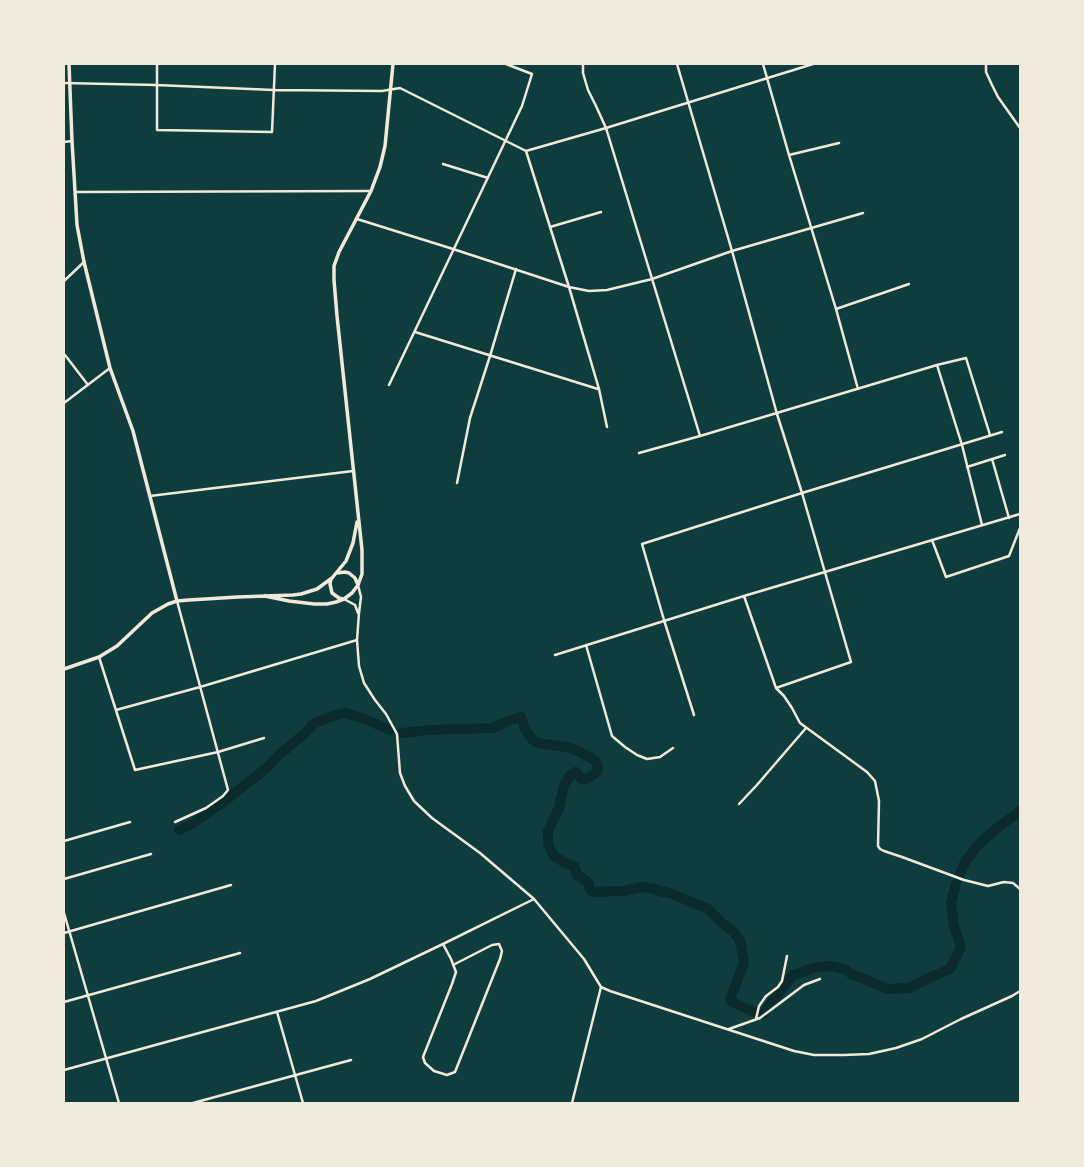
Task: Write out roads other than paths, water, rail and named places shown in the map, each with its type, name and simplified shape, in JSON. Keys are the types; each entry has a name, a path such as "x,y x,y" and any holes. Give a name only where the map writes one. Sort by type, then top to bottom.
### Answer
{"main road":[{"path":"69,64 76,225 110,368 133,431 177,601"},
{"path":"265,596 289,601 321,604 332,603 344,599 352,593 358,585 362,574 362,550 334,280 334,266 339,252 357,219 380,167 385,146 393,64"},
{"path":"64,669 99,657 117,646 152,613 161,607 177,601 293,595 306,593 317,589 332,578 346,561 352,549 358,517"},
{"path":"336,574 341,572 349,573 355,578 358,585"},
{"path":"332,578 330,584 332,593 339,598 344,599"}],"street":[{"path":"157,64 157,130 272,132 275,64"},
{"path":"389,385 522,106 532,74 506,64"},
{"path":"583,64 583,73 588,90 606,128 700,436"},
{"path":"677,64 732,251 777,414 802,493 850,662 776,688"},
{"path":"763,64 836,309 858,389"},
{"path":"64,83 274,90 382,91 400,88 526,151 813,64"},
{"path":"986,64 986,72 998,97 1020,128"},
{"path":"64,142 72,140"},
{"path":"789,155 839,143"},
{"path":"526,151 569,287 599,389 607,427"},
{"path":"443,164 488,178"},
{"path":"75,192 370,191"},
{"path":"550,227 601,212"},
{"path":"357,219 569,287 589,291 607,290 652,279 732,251 863,213"},
{"path":"64,281 84,262"},
{"path":"457,483 470,418 516,269"},
{"path":"836,309 909,284"},
{"path":"415,332 599,389"},
{"path":"65,355 88,385"},
{"path":"639,453 777,414 937,365 966,358 990,435"},
{"path":"937,365 962,444 982,526"},
{"path":"64,403 110,368"},
{"path":"694,715 642,544 1002,432"},
{"path":"968,467 1005,455"},
{"path":"992,459 1009,518"},
{"path":"150,496 353,471"},
{"path":"555,655 664,620 1020,514"},
{"path":"932,540 946,577 1009,556 1020,528"},
{"path":"358,585 361,597 358,640 360,666 364,683 395,728 397,734 400,773 405,786 414,801 432,818 480,853 534,899 584,959 601,986 610,991 794,1051 844,1056 869,1054 896,1048 922,1039 1020,991"},
{"path":"744,596 776,688 784,696 800,724 867,772 874,781 879,801 878,846 880,849 964,880 988,886 1004,882 1013,883 1020,889"},
{"path":"344,599 354,605 359,613"},
{"path":"175,822 206,808 223,796 228,790 177,601"},
{"path":"116,710 200,687 358,640"},
{"path":"586,645 612,736 637,755 647,759 660,758 673,748"},
{"path":"99,657 135,770 218,752 264,738"},
{"path":"739,804 806,728"},
{"path":"64,841 130,822"},
{"path":"64,879 151,854"},
{"path":"64,933 231,885"},
{"path":"64,1070 316,1001 443,944 534,899"},
{"path":"64,913 119,1103"},
{"path":"443,944 456,972 423,1057 425,1063 434,1071 446,1075 455,1072 500,958 502,951 500,944 492,945 453,964"},
{"path":"64,1002 240,953"},
{"path":"756,1020 759,1006 766,996 778,987 782,981 787,956"},
{"path":"729,1030 756,1020 774,1009 804,985 820,979"},
{"path":"572,1103 601,986"},
{"path":"277,1012 303,1103"},
{"path":"193,1103 351,1060"}],"waterway":[{"path":"179,830 192,824 226,800 268,767 277,757 317,722 346,713 390,730"},
{"path":"402,733 430,730 493,728 510,720 521,717 525,729 533,740 538,743 566,747 576,750 593,759 598,766 597,771 594,774 586,779 582,779 576,772 571,774 564,786 559,808 548,831 548,844 554,856 575,867 577,875 589,883 591,891 624,891 642,887 670,893 708,909 723,924 734,932 740,940 744,963 730,999 732,1002 759,1014 763,1014 793,975 813,968 829,966 845,969 851,974 887,989 909,988 950,969 961,947 954,926 951,903 956,884"},
{"path":"960,874 965,862 978,845 1020,811"}]}
